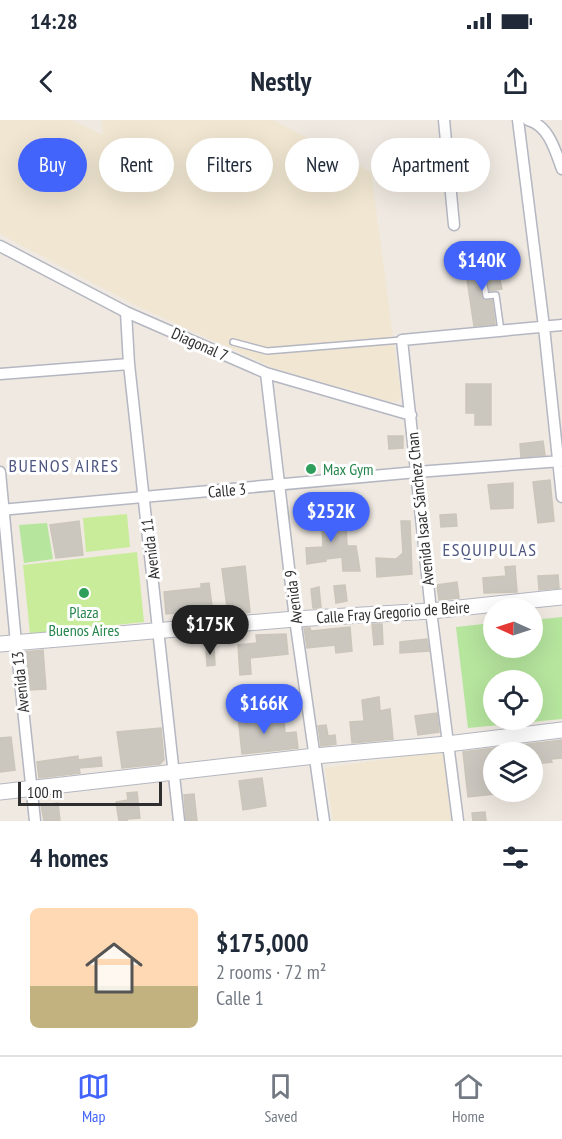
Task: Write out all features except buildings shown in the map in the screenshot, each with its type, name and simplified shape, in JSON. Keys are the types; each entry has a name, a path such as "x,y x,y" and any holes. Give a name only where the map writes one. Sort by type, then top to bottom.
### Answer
{"street":[{"path":"444,120 454,225"},
{"path":"518,120 560,461 562,497"},
{"path":"528,120 543,129 551,140 562,169"},
{"name":"Diagonal 7","path":"0,246 126,312 266,373 411,415"},
{"name":"Avenida 11","path":"126,312 129,364 179,821"},
{"path":"402,340 562,325"},
{"name":"Avenida Isaac Sánchez Chan","path":"402,340 430,611 458,821"},
{"path":"0,374 129,364"},
{"name":"Avenida 9","path":"266,373 295,619 324,821"},
{"name":"Calle 3","path":"2,510 560,461"},
{"name":"Avenida 13","path":"0,472 2,510 35,821"},
{"name":"Calle Fray Gregorio de Beire","path":"0,644 295,619 430,611 562,597"},
{"path":"0,792 562,730"}],"lane":[{"path":"483,279 486,296 496,295 501,331"},
{"path":"233,342 267,351 402,340"}],"shaded area":[{"path":"0,120 71,120 103,135 102,120 273,120 307,138 285,138 285,192 359,192 359,166 371,172 371,192 374,192 401,396 396,402 391,402 274,368 137,306 0,234"},
{"path":"443,751 451,821 333,821 325,768"}],"green space":[{"path":"127,514 130,547 86,552 83,518"},
{"path":"47,523 53,559 24,563 19,525"},
{"name":"Plaza Buenos Aires","path":"137,552 144,622 30,634 23,565"},
{"path":"562,617 562,719 543,721 543,670 483,670 483,727 468,728 456,627 483,624 483,658 543,658 543,619"}],"place":[{"name":"Max Gym","path":"311,469"},
{"name":"Plaza Buenos Aires","path":"84,593"}],"district":[{"name":"BUENOS AIRES","path":"64,466"},
{"name":"ESQUIPULAS","path":"490,550"}]}
